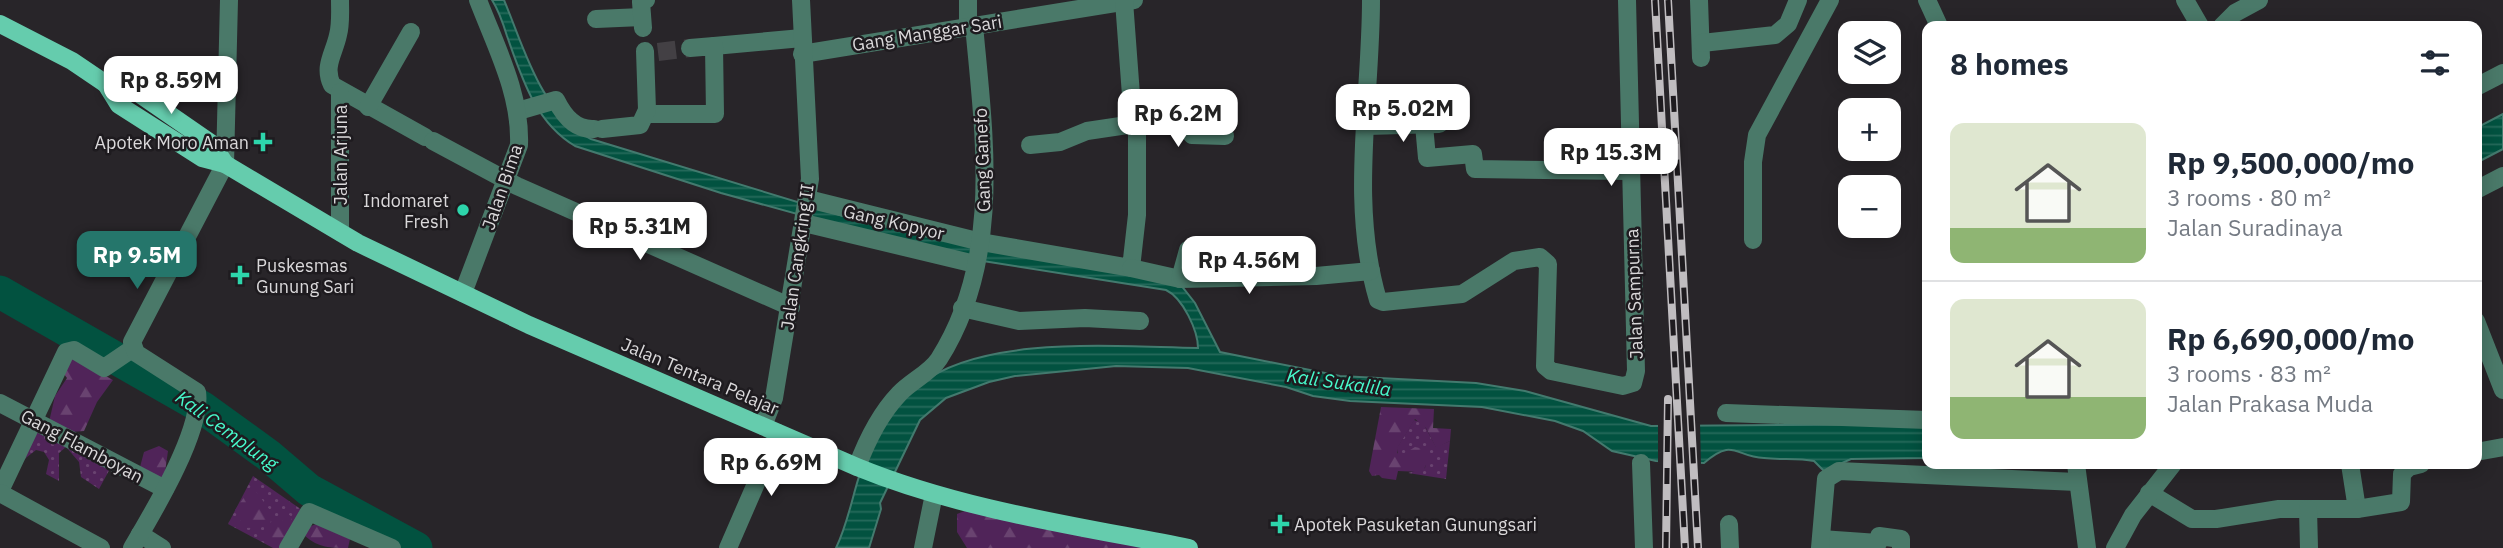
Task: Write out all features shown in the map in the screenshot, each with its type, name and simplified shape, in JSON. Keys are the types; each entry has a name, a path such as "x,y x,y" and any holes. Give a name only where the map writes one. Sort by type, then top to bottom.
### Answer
{"main road":[{"name":"Jalan Tentara Pelajar","path":"0,24 72,61 106,84 131,88 212,144 225,164 340,232 463,293 770,430 858,468 934,494 1189,548"}],"street":[{"path":"101,548 0,492 69,350 101,368 122,356 217,184 225,164 229,0"},
{"name":"Jalan Arjuna","path":"340,0 338,38 329,60 327,75 340,92 340,232"},
{"name":"Jalan Cangkring II","path":"729,548 770,430 806,211 810,179 801,0"},
{"name":"Gang Ganefo","path":"858,468 869,436 884,412 900,393 938,360 962,308 978,253 986,173 968,0"},
{"name":"Gang Manggar Sari","path":"691,48 802,46 971,25 1134,0"},
{"path":"1371,0 1362,169 1371,271"},
{"name":"Jalan Sampurna","path":"1371,271 1379,301 1462,294 1514,261 1540,257 1548,264 1543,362 1546,368 1623,386 1633,383 1636,378 1628,0"},
{"path":"1699,0 1701,50 1775,35 1787,24 1798,0"},
{"path":"1753,240 1753,157 1757,135 1830,0"},
{"path":"1927,0 1937,21"},
{"path":"2185,0 2197,21"},
{"path":"2227,21 2235,13 2259,0"},
{"name":"Jalan Bima","path":"463,293 534,106 481,1"},
{"path":"1124,1 1134,123 1137,215 1130,268"},
{"path":"596,19 644,15"},
{"path":"368,107 411,32"},
{"path":"646,114 714,115 714,46"},
{"path":"534,106 556,100 568,119 580,127 638,127 646,114 649,52"},
{"path":"2482,84 2503,73"},
{"path":"340,92 507,180 791,307"},
{"path":"1030,145 1060,142 1087,131 1134,123 1184,124 1192,135 1225,136"},
{"path":"1366,126 1432,125 1427,158 1473,155 1475,169 1630,171"},
{"path":"2482,187 2503,176"},
{"name":"Gang Kopyor","path":"806,211 978,253 1130,268 1180,279 1316,276 1371,271"},
{"path":"1180,279 1186,250 1298,246"},
{"path":"962,308 1019,321 1085,318 1140,321"},
{"path":"2482,347 2503,390"},
{"path":"122,356 197,392 195,418 165,489 136,541 162,548"},
{"name":"Gang Flamboyan","path":"0,403 165,489"},
{"path":"1726,413 1922,420"},
{"path":"2482,451 2503,447"},
{"path":"1641,463 1644,548"},
{"path":"2115,548 2149,493 2169,469"},
{"path":"2351,469 2357,509"},
{"path":"2149,493 2192,519 2216,519 2279,509 2357,509 2401,502 2401,478 2409,469"},
{"path":"1901,548 1901,540 1880,536 1878,542 1821,543 1826,479 1839,471 2076,471 2087,548"},
{"path":"923,548 934,494"},
{"path":"2308,509 2309,548"},
{"path":"288,548 309,512 392,548"},
{"path":"1729,524 1730,548"}],"green space":[{"path":"70,356 113,380 97,402 84,431 71,432 49,422 55,396 67,378 64,374"},
{"path":"1381,407 1434,409 1433,428 1451,429 1450,441 1436,448 1426,428 1415,419 1397,453 1402,455 1415,447 1424,449 1427,460 1422,472 1398,471 1396,480 1379,475 1372,476 1369,471"},
{"path":"1414,420 1423,423 1436,447 1450,441 1446,479 1408,473 1425,468 1426,463 1398,456 1397,448"},
{"path":"39,430 112,465 99,489 81,477 79,462 66,447 59,453 59,481 46,474 49,460 44,452 36,450 22,461 31,434"},
{"path":"159,446 168,451 164,479 140,467 144,452"},
{"path":"253,476 302,510 282,548 273,548 228,524"},
{"path":"252,486 272,513 270,527 277,526 288,514 292,517 292,524 279,546 266,541 264,527 245,528 239,524 243,513 235,510"},
{"path":"967,510 1177,548 967,548 957,532 957,514"},
{"path":"316,524 350,539 348,548 325,546 310,540 305,536 309,527"}],"water":[{"name":"Kali Sukalila","path":"492,0 504,0 536,78 559,113 591,139 863,222 1180,284 1195,303 1220,352 1340,376 1476,383 1525,391 1651,426 1922,424 1922,458 1851,459 1824,471 1814,461 1754,457 1734,450 1722,451 1704,463 1656,461 1612,451 1583,431 1555,421 1482,407 1350,401 1313,396 1286,387 1188,368 1116,366 1015,376 989,382 946,398 920,420 880,503 881,509 869,548 836,548 871,447 892,412 920,384 948,368 980,357 1016,350 1093,346 1198,348 1184,307 1166,290 983,261 888,239 721,193 575,146 561,136 540,112 518,68 501,17"},
{"path":"2503,114 2503,149 2482,160 2482,125"}],"pier":[{"path":"1700,422 1701,466 1658,464 1658,423"}],"waterway":[{"name":"Kali Cemplung","path":"0,292 203,408 268,455 309,490 416,548"}],"tunnel":[{"path":"658,52 690,48"}],"railway":[{"path":"1655,0 1685,548"},
{"path":"1668,0 1698,548"},
{"path":"1666,548 1668,399"}],"place":[{"name":"Apotek Moro Aman","path":"263,142"},
{"name":"Indomaret Fresh","path":"463,210"},
{"name":"Puskesmas Gunung Sari","path":"240,275"},
{"name":"Apotek Pasuketan Gunungsari","path":"1280,524"}]}
